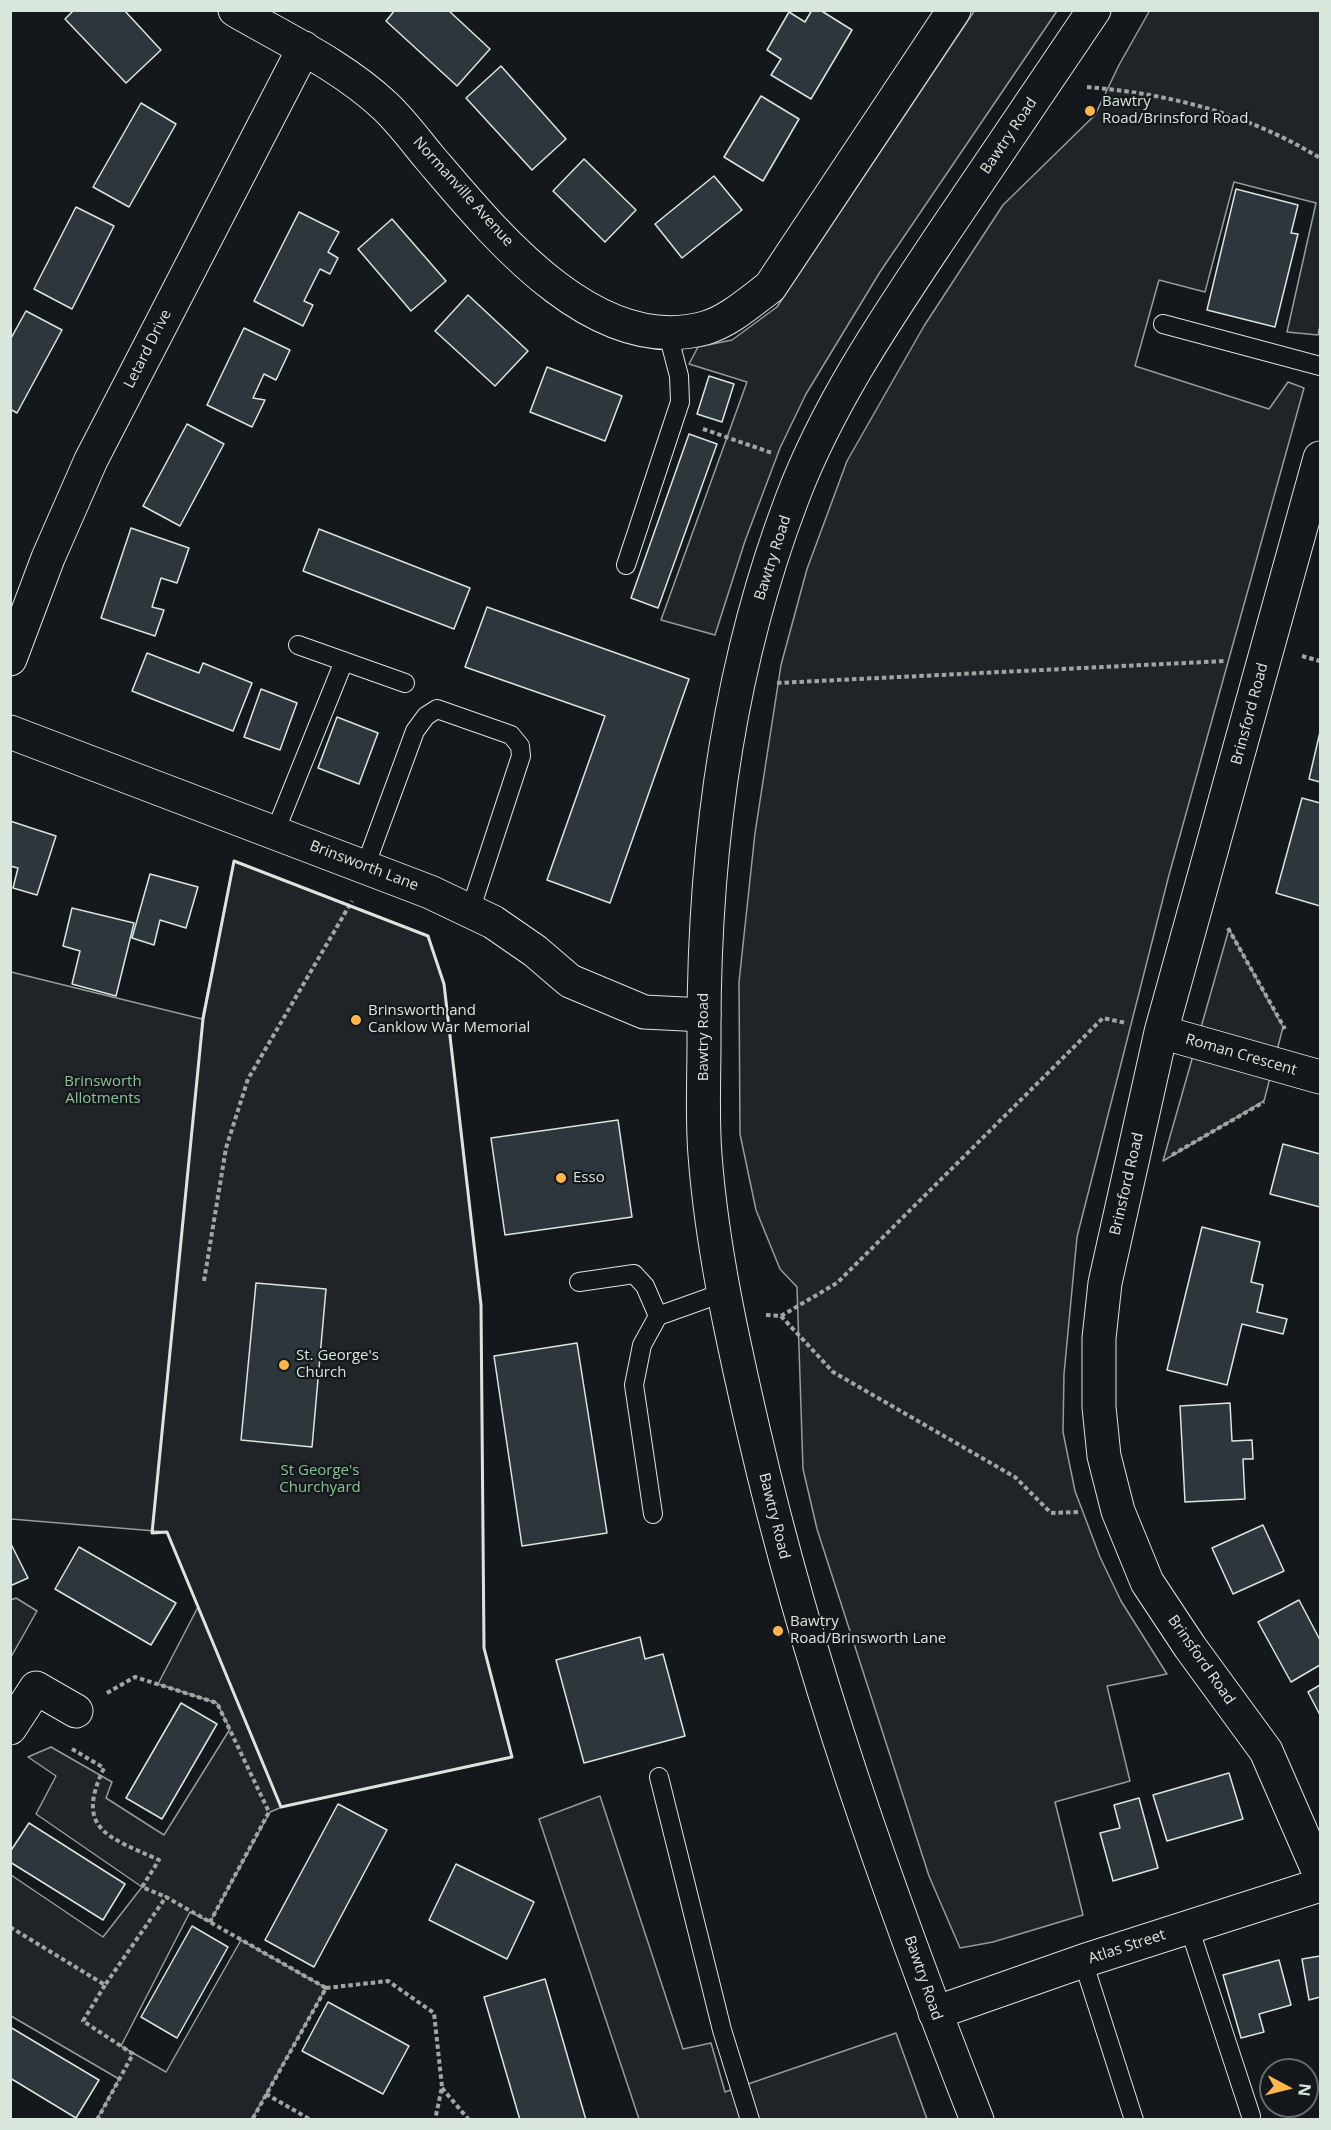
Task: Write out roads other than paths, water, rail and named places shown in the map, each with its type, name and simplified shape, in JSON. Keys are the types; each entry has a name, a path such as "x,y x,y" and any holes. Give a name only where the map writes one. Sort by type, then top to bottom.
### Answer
{"street":[{"name":"Normanville Avenue","path":"235,10 304,48 353,79 386,107 462,196 548,283 587,309 625,326 668,334 706,328 736,313 770,287 954,10"},
{"name":"Bawtry Road","path":"977,2120 935,2013 847,1758 778,1538 727,1303 704,1154 706,942 720,785 738,685 767,571 807,465 826,424 878,331 1094,10"},
{"name":"Letard Drive","path":"10,659 48,558 91,460 304,48"},
{"name":"Brinsford Road","path":"1320,459 1161,1032 1105,1283 1099,1338 1100,1407 1104,1456 1118,1511 1147,1582 1190,1647 1266,1750 1320,1875"},
{"name":"Brinsworth Lane","path":"10,732 430,892 493,922 535,951 570,981 644,1012 704,1015"},
{"name":"Roman Crescent","path":"1161,1032 1320,1077"},
{"path":"10,1728 36,1688 76,1711"},
{"name":"Atlas Street","path":"935,2013 1083,1961 1320,1885"}],"lane":[{"path":"1163,324 1320,366"},
{"path":"626,565 680,402 679,376 668,334"},
{"path":"298,645 405,684"},
{"path":"275,832 344,661"},
{"path":"365,867 415,730 426,716 437,709 511,735 520,746 521,756 470,911"},
{"path":"579,1282 634,1274 645,1286 658,1316"},
{"path":"658,1316 727,1303"},
{"path":"653,1514 634,1385 642,1345 658,1316"},
{"path":"659,1777 722,2030 750,2120"},
{"path":"1189,1927 1251,2116"},
{"path":"1083,1961 1134,2120"}],"place":[{"name":"Bawtry Road/Brinsford Road","path":"1090,111"},
{"name":"Brinsworth and Canklow War Memorial","path":"356,1020"},
{"name":"Esso","path":"561,1178"},
{"name":"St. George's Church","path":"284,1365"},
{"name":"Bawtry Road/Brinsworth Lane","path":"778,1631"}],"park label":[{"name":"Brinsworth Allotments","path":"103,1090"},
{"name":"St George's Churchyard","path":"320,1480"}]}
